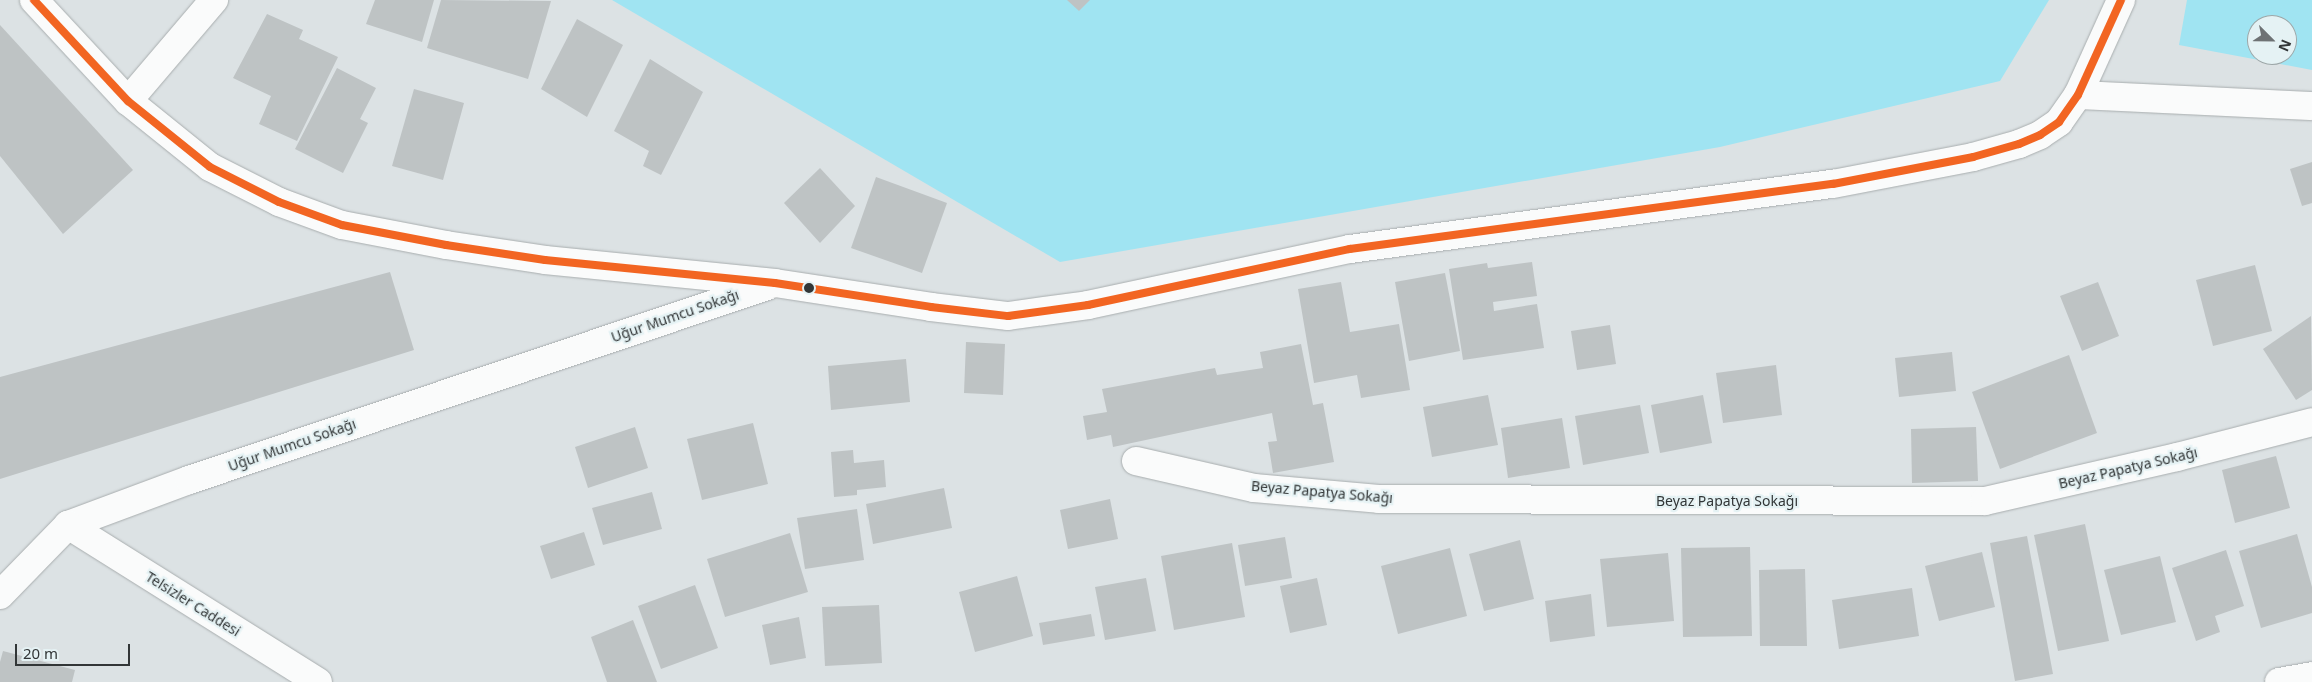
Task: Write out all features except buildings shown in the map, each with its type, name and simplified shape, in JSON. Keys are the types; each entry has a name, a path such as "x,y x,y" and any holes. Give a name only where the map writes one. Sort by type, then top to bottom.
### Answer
{"street":[{"path":"34,0 128,101 210,167 279,202 342,225 446,245 545,260 775,283"},
{"path":"128,101 214,0"},
{"name":"Uğur Mumcu Sokağı","path":"0,595 68,525 189,480 775,283 931,307 1008,316 1088,304 1350,249 1833,184 1974,157 2019,144 2040,135 2059,122 2078,95 2121,0"},
{"path":"2078,95 2312,106"},
{"name":"Beyaz Papatya Sokağı","path":"1136,461 1254,488 1379,499 1985,501 2177,457 2312,422"},
{"name":"Telsizler Caddesi","path":"68,525 318,682"},
{"path":"2279,682 2312,676"}],"shaded area":[{"path":"612,0 2049,0 2000,81 1720,147 1060,262"},
{"path":"2187,0 2312,0 2312,70 2285,65 2297,65 2297,15 2247,15 2247,58 2179,45"}],"transit line":[{"path":"34,0 128,101 210,167 279,202 342,225 446,245 545,260 775,283 931,307 1008,316 1088,305 1350,249 1833,184 1973,157 2019,144 2040,135 2059,122 2078,95 2121,0"}]}
